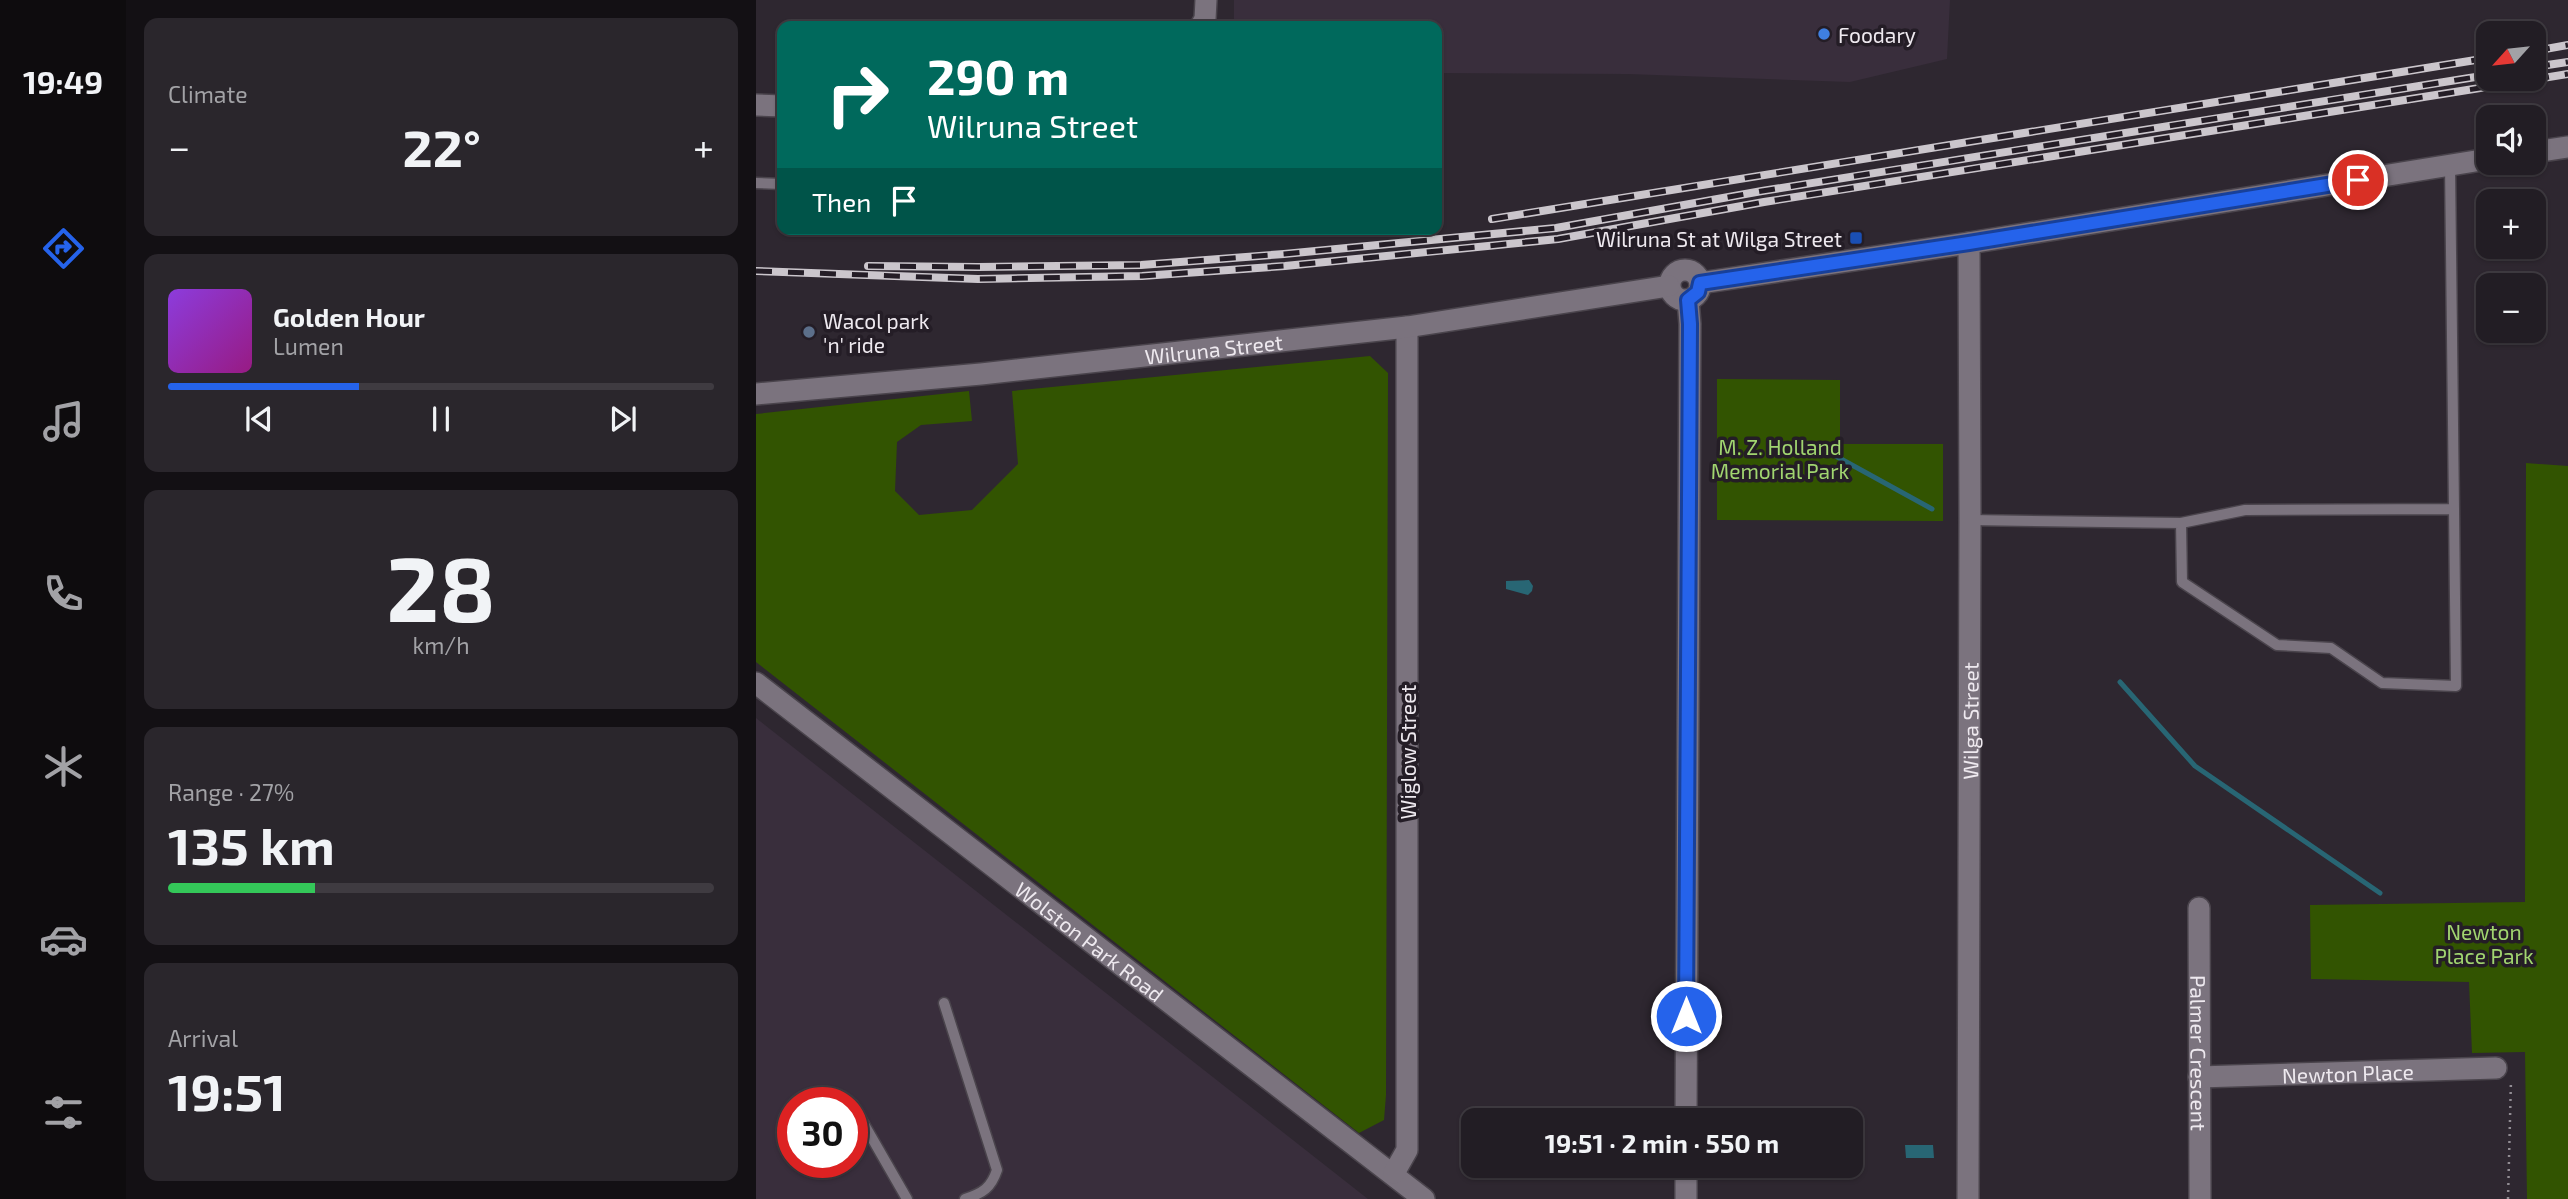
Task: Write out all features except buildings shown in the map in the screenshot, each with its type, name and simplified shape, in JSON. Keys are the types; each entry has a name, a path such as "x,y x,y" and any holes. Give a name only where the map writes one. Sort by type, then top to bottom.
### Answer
{"street":[{"path":"1204,21 1206,0"},
{"path":"756,105 777,106"},
{"path":"2546,150 2568,147"},
{"name":"Wilruna Street","path":"756,394 995,372 1407,327 1669,286 1675,273 1683,270 1695,274 1694,291 1969,243 2476,161"},
{"name":"Wilga Street","path":"1968,1199 1969,243"},
{"path":"1686,1108 1690,337 1694,291"},
{"name":"Wiglow Street","path":"1394,1173 1407,1150 1407,327"},
{"name":"Wolston Park Road","path":"756,684 1394,1173 1424,1199"},
{"name":"Palmer Crescent","path":"2199,908 2200,1199"},
{"name":"Newton Place","path":"2199,1077 2496,1068"},
{"path":"1686,1178 1686,1199"}],"lane":[{"path":"2181,523 2182,582 2277,645 2332,648 2382,683 2456,686 2450,165"},
{"path":"756,183 777,184"},
{"path":"1970,520 2181,523 2245,510 2454,509"},
{"path":"944,1003 997,1170 992,1185 981,1194 965,1199"},
{"path":"868,1131 907,1199"}],"path":[{"path":"2496,1068 2511,1069 2508,1199"}],"shaded area":[{"path":"1234,0 1950,0 1947,59 1850,82 1628,74 1442,73 1442,21 1234,21"},
{"path":"756,718 1368,1199 756,1199"}],"green space":[{"path":"1370,356 1388,373 1386,1095 1384,1120 1359,1133 756,662 756,414 969,391 972,421 921,425 897,442 895,491 919,515 972,510 1018,464 1012,391"},
{"name":"M. Z. Holland Memorial Park","path":"1717,379 1840,380 1840,444 1943,444 1943,521 1717,520"},
{"name":"Newton Place Park","path":"2526,463 2568,466 2568,1199 2527,1199 2525,1052 2472,1053 2469,982 2311,979 2310,905 2525,902"}],"water":[{"path":"1529,580 1533,586 1528,595 1506,589 1506,581"},
{"path":"1905,1145 1933,1145 1934,1158 1906,1158"}],"waterway":[{"path":"1832,454 1932,509"},
{"path":"2120,682 2195,766 2380,893"}],"railway":[{"path":"2546,49 2568,45"},
{"path":"1492,219 2476,60"},
{"path":"2546,65 2568,62"},
{"path":"756,271 978,279 1142,276 1285,266 1558,239 1764,202 2568,74"},
{"path":"868,266 1141,265 1556,228 1762,191 2476,77"}],"place":[{"name":"Foodary","path":"1824,34"},
{"name":"Wilruna St at Wilga Street","path":"1856,238"},
{"name":"Wacol park 'n' ride","path":"809,332"}],"route":[{"path":"1686,1016 1688,300 1698,292 1700,283 2358,180"}]}
